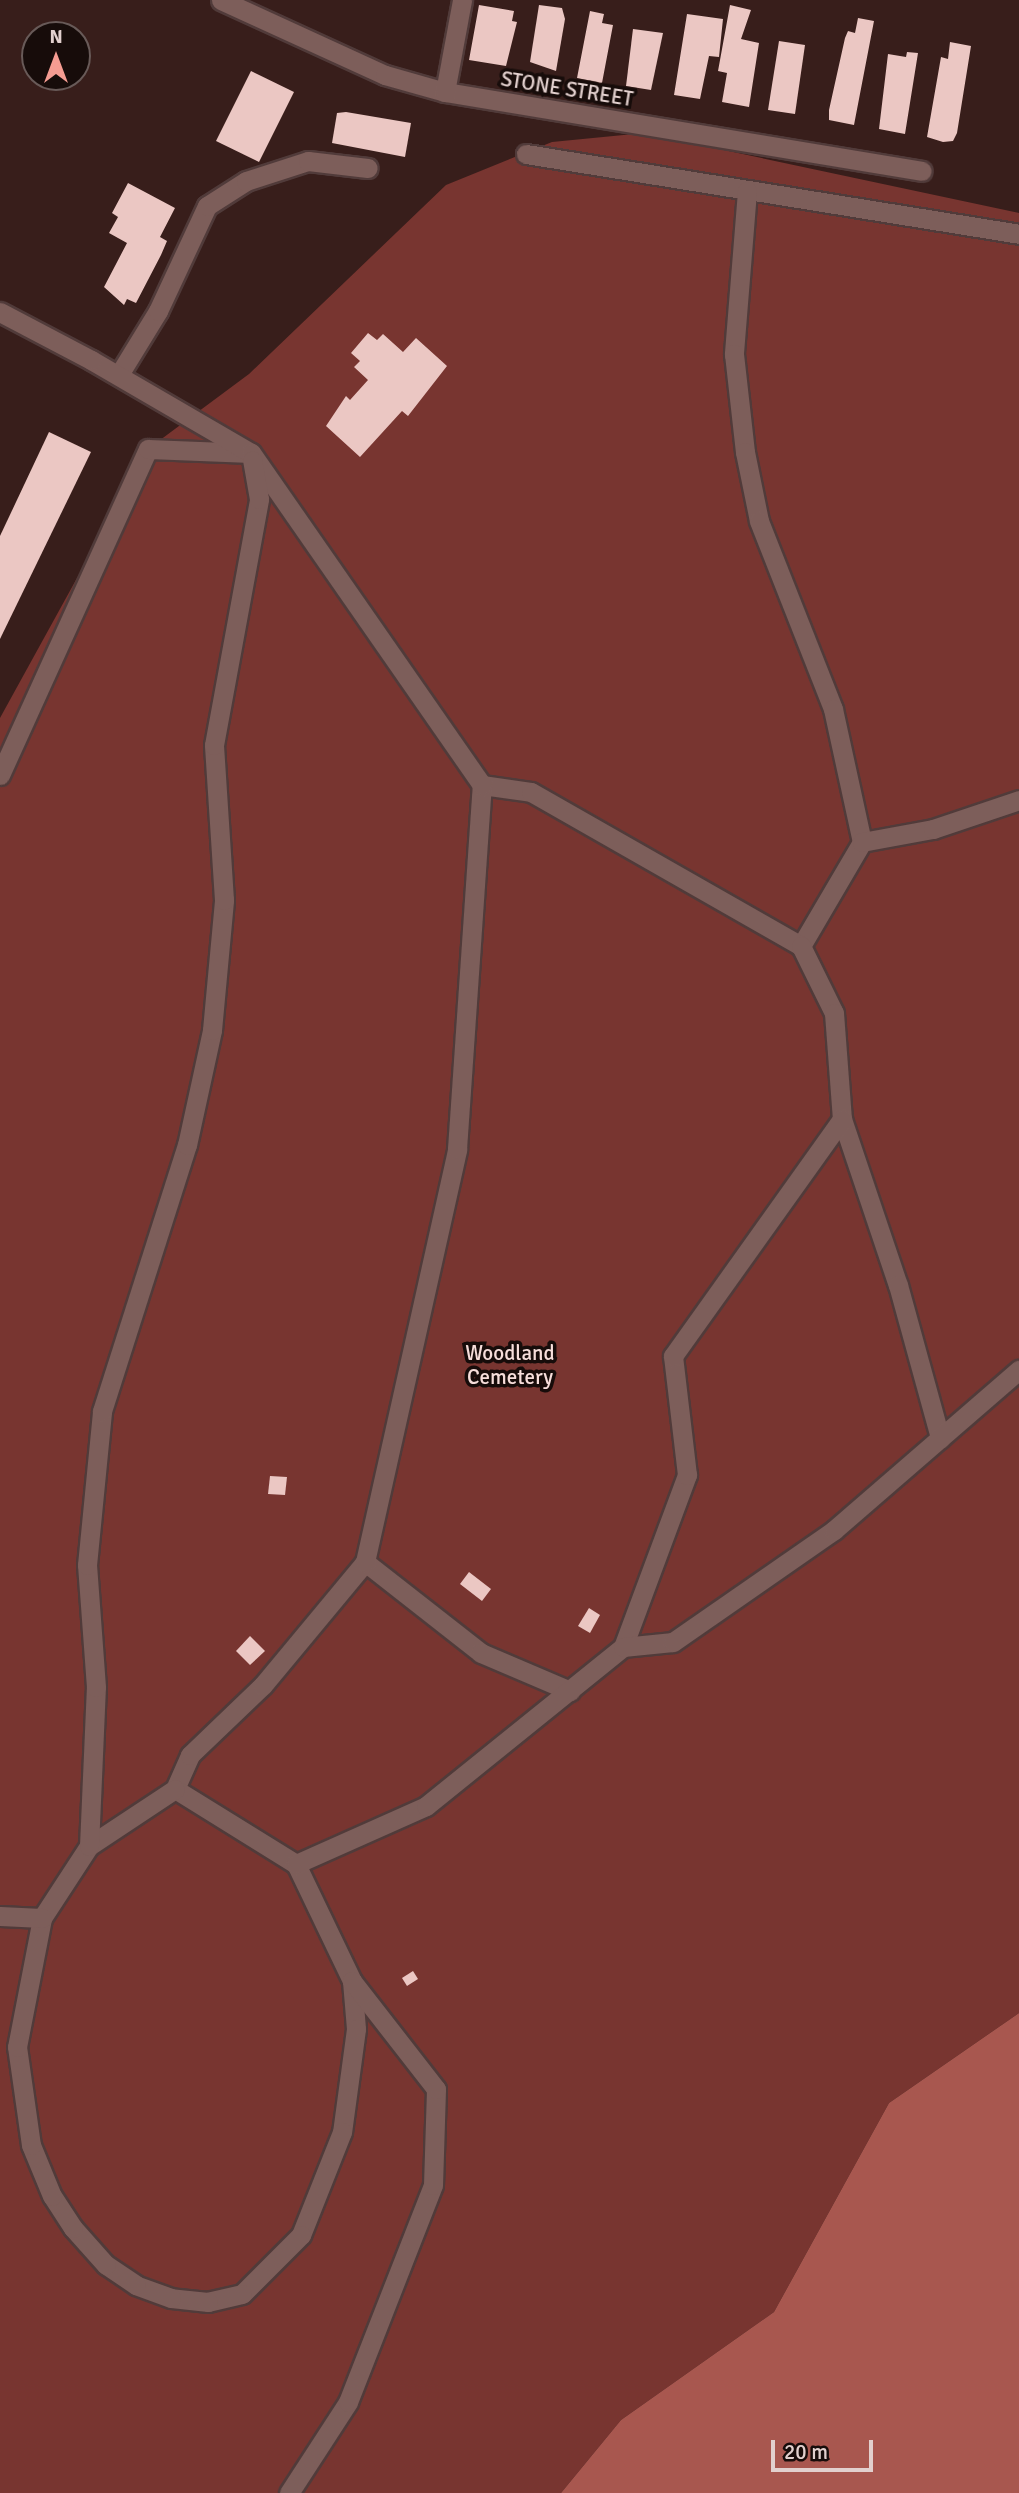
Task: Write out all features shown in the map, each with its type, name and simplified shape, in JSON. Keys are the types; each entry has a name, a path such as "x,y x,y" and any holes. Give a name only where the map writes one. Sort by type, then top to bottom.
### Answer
{"street":[{"name":"STONE STREET","path":"221,0 385,75 445,92 922,171"},
{"path":"445,92 462,0"},
{"path":"526,154 1019,234"},
{"path":"120,373 158,311 207,206 246,181 307,161 368,168"},
{"path":"747,191 734,354 745,452 759,521 833,709 862,842 801,946"},
{"path":"0,313 120,373 251,453 482,785 457,1149 365,1562 263,1685 190,1755 175,1789 89,1846 42,1918 17,2047 31,2145 52,2196 106,2265 136,2285 171,2298 208,2302 242,2294 301,2235 342,2132 356,2029 352,1981"},
{"path":"0,775 148,449 251,453"},
{"path":"89,1846 96,1687 87,1564 102,1411 187,1145 212,1030 224,900 214,746 259,499 251,453"},
{"path":"482,785 531,792 801,946 834,1013 842,1119 898,1285 940,1438"},
{"path":"862,842 933,829 1019,800"},
{"path":"296,1864 426,1807 623,1647 688,1475 673,1356 842,1119"},
{"path":"623,1647 673,1642 834,1530 1019,1370"},
{"path":"365,1562 481,1653 569,1691"},
{"path":"175,1789 296,1864 352,1981 436,2090 433,2185 348,2402 289,2493"},
{"path":"0,1916 42,1918"}],"green space":[{"name":"Woodland Cemetery","path":"644,133 1019,213 1019,2013 889,2103 774,2312 621,2420 561,2493 0,2493 0,718 148,449 249,374 446,185 552,142"}],"shaded area":[{"path":"1019,2013 1019,2493 561,2493 621,2420 774,2312 889,2103"}],"building":[{"path":"479,5 514,11 512,21 517,22 506,66 469,60"},
{"path":"539,5 562,8 565,19 556,71 530,62"},
{"path":"730,5 751,10 741,39 759,43 749,107 722,102 727,73 718,71"},
{"path":"590,11 604,14 602,23 613,25 602,83 577,78"},
{"path":"687,14 723,19 719,57 709,56 700,99 674,95"},
{"path":"858,18 874,21 854,125 829,120 829,110 845,38 848,31 855,33"},
{"path":"633,29 663,33 651,90 626,86"},
{"path":"779,41 805,45 795,114 768,110"},
{"path":"950,42 971,46 957,133 953,141 943,142 927,137 941,57 948,59"},
{"path":"907,52 918,53 905,134 879,129 888,54 906,57"},
{"path":"251,71 294,92 259,162 216,141"},
{"path":"346,112 411,123 405,157 332,143 337,113"},
{"path":"128,183 175,208 160,237 167,241 136,303 127,299 124,305 104,287 127,243 109,233 118,217 112,213"},
{"path":"368,333 377,340 383,334 403,352 416,338 447,366 408,416 402,411 360,457 326,426 346,396 350,400 368,380 354,367 360,361 351,353"},
{"path":"49,432 91,452 0,639 0,536"},
{"path":"270,1476 287,1477 285,1495 268,1494"},
{"path":"469,1572 491,1589 482,1601 460,1584"},
{"path":"589,1608 600,1615 590,1633 578,1626"},
{"path":"250,1636 265,1651 250,1665 236,1651"},
{"path":"413,1971 418,1979 407,1986 402,1978"}]}
